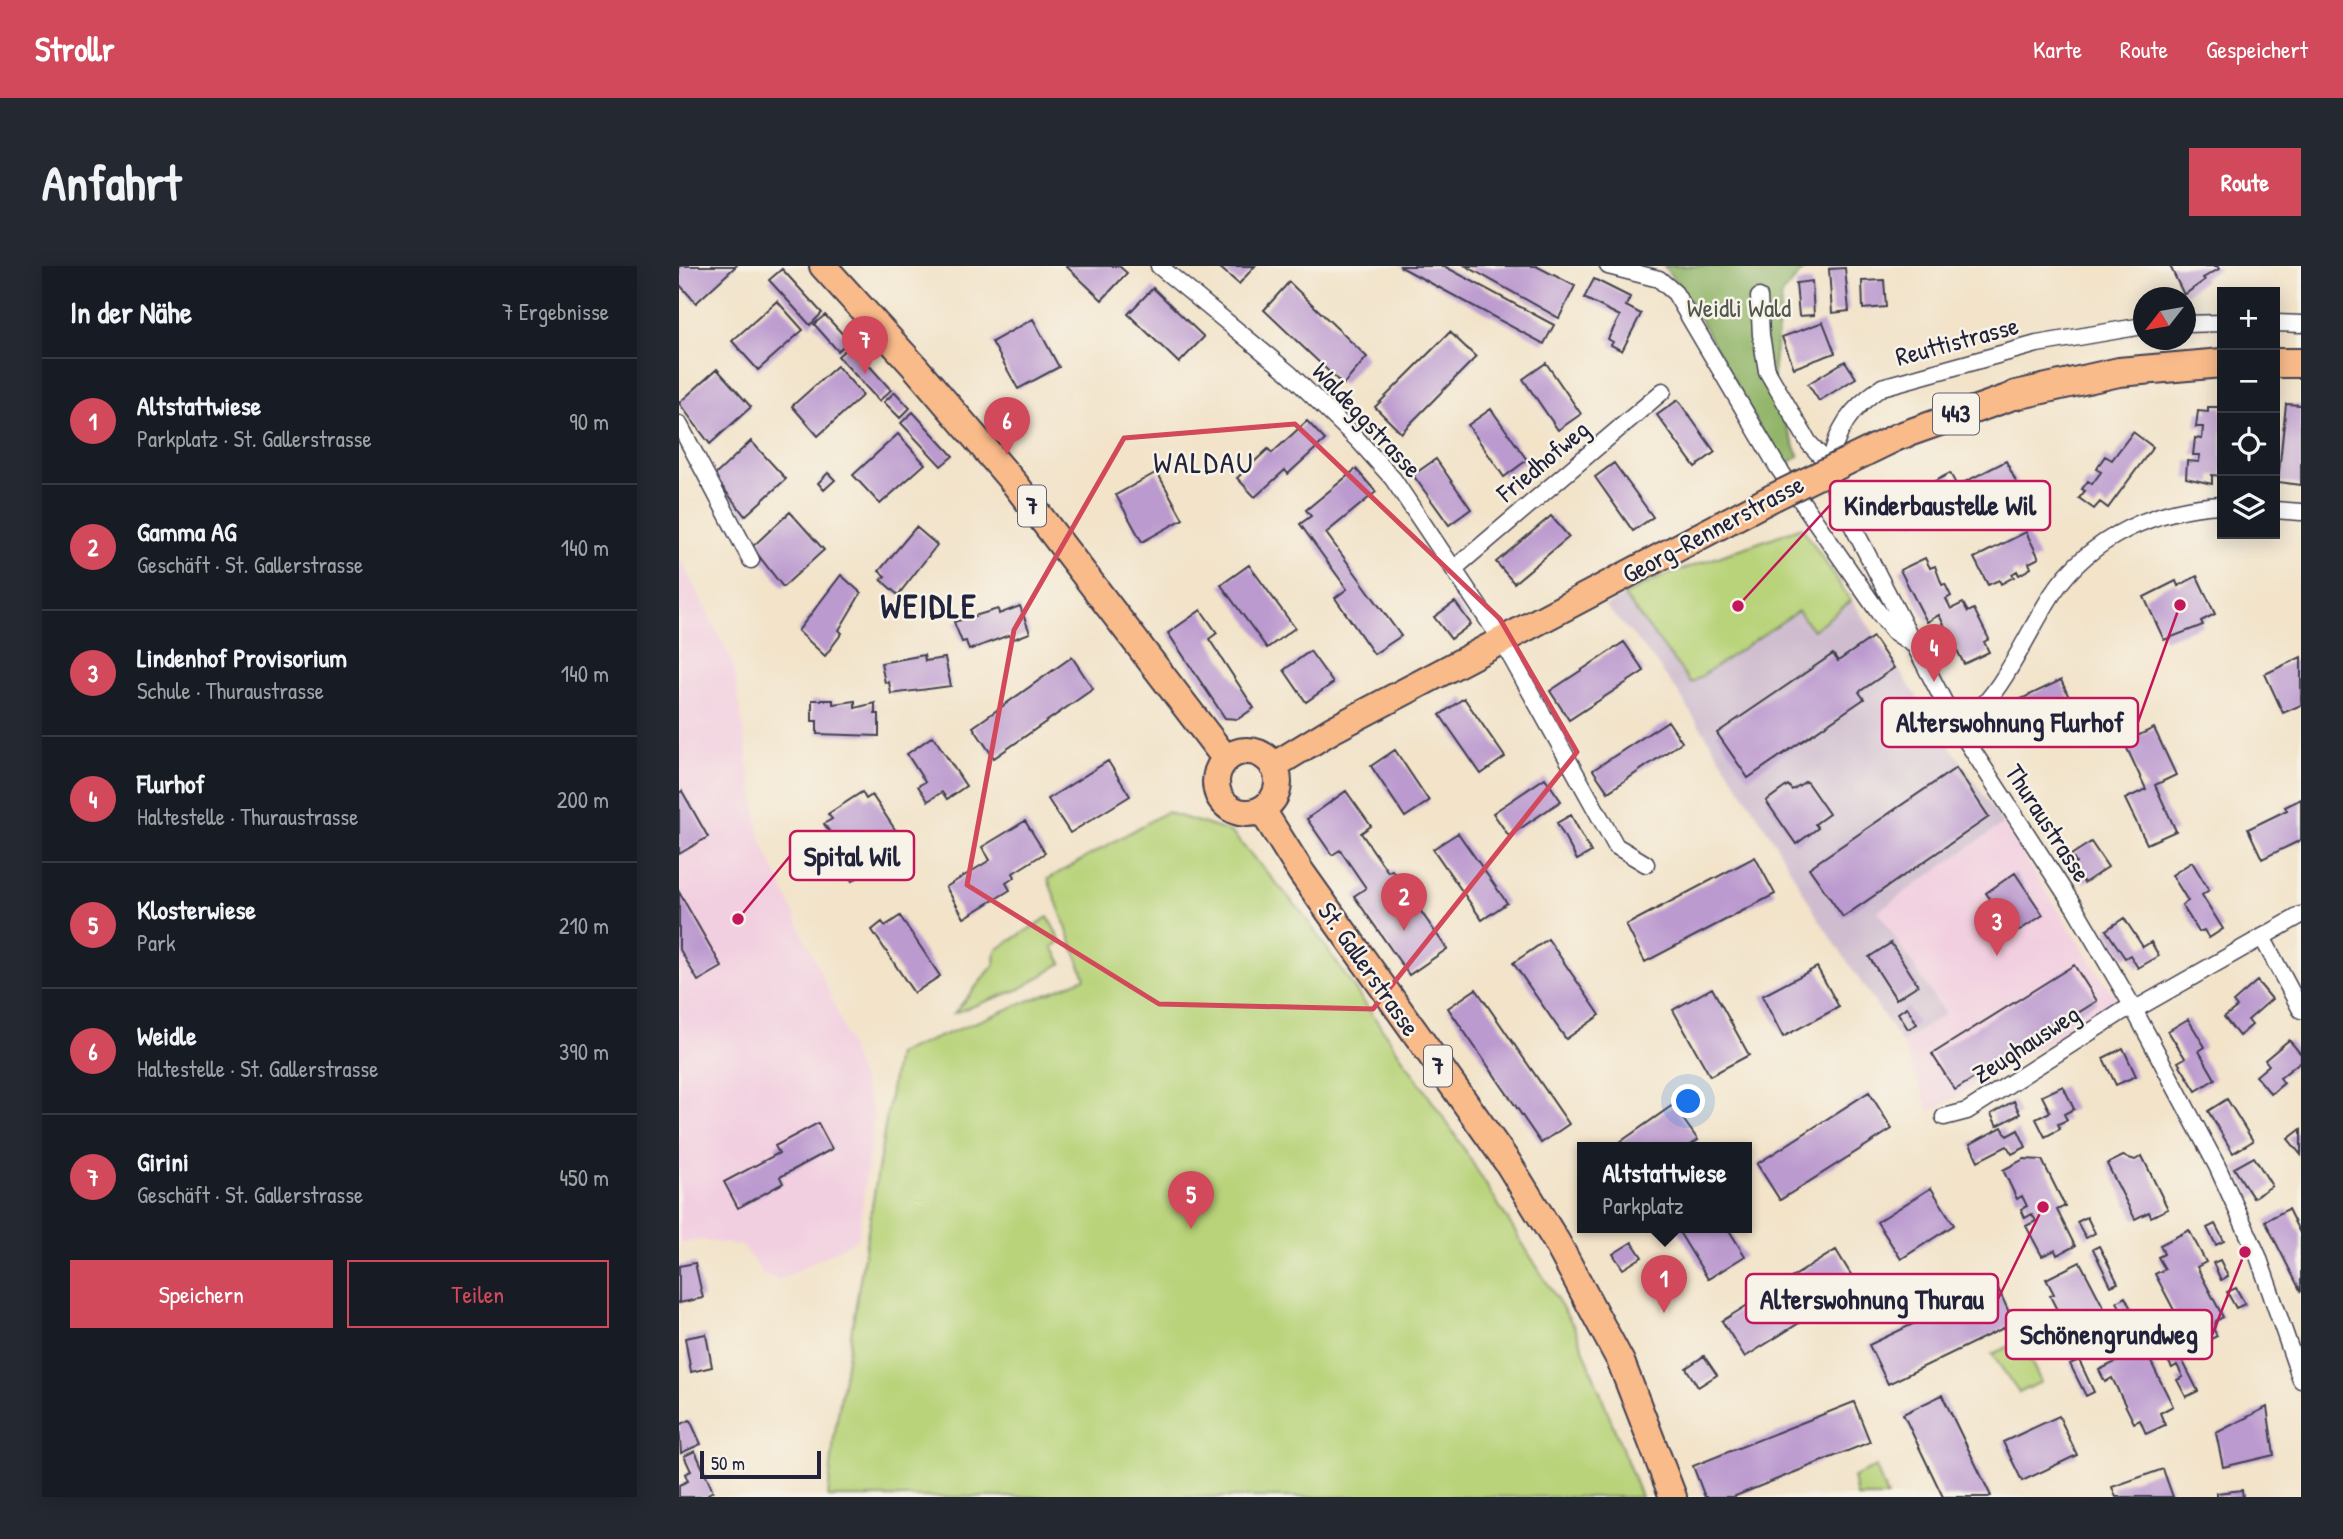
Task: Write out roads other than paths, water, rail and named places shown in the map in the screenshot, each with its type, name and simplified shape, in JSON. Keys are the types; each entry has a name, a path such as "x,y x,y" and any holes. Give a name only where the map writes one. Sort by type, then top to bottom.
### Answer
{"highway":[{"name":"Georg-Rennerstrasse","path":"2016,395 2119,372 2217,363"},
{"path":"2280,363 2301,363"}],"main road":[{"name":"7","path":"823,266 915,367 1015,484 1226,759"},
{"name":"Georg-Rennerstrasse","path":"1273,765 1332,730 1774,497 1897,438 2016,395"},
{"path":"1246,751 1266,757 1273,765 1278,778 1277,791 1272,802 1262,810 1240,813 1221,801 1215,779 1226,759 1246,751"},
{"name":"St. Gallerstrasse","path":"1262,810 1301,872 1507,1163 1556,1241 1621,1362 1673,1497"}],"street":[{"name":"Waldeggstrasse","path":"1159,266 1290,374 1358,440 1393,479 1502,641 1616,846 1646,864"},
{"path":"1608,266 1659,279 1675,293 1777,466 1878,613 1893,631 1914,645"},
{"name":"Thuraustrasse","path":"1759,297 1767,371 1809,443 1830,466 1836,494 1957,725 2075,908 2133,1008 2217,1166 2248,1231 2284,1324 2301,1380"},
{"path":"2196,324 2217,323"},
{"path":"2280,323 2301,324"},
{"name":"Reuttistrasse","path":"1830,466 1834,442 1845,419 1861,401 1882,387 2037,344 2133,328"},
{"name":"Friedhofweg","path":"1455,568 1663,391"},
{"path":"679,424 751,560"},
{"path":"1957,725 1983,705 2054,591 2089,553 2123,531 2151,518 2217,506"},
{"path":"2280,510 2301,512"},
{"name":"Zeughausweg","path":"1944,1117 1967,1111 2123,1011 2133,1008 2301,915"},
{"path":"2262,937 2301,1010"}],"place":[{"name":"Girini","path":"865,374"},
{"name":"Weidle","path":"1007,455"},
{"name":"Alterswohnung Flurhof","path":"2180,605"},
{"name":"Kinderbaustelle Wil","path":"1738,606"},
{"name":"Flurhof","path":"1934,682"},
{"name":"Spital Wil","path":"738,919"},
{"name":"Gamma AG","path":"1404,931"},
{"name":"Lindenhof Provisorium","path":"1997,956"},
{"name":"Alterswohnung Thurau","path":"2043,1207"},
{"name":"Klosterwiese","path":"1191,1229"},
{"name":"Schönengrundweg","path":"2245,1252"},
{"name":"Altstattwiese","path":"1664,1313"}],"district":[{"name":"WALDAU","path":"1204,463"},
{"name":"WEIDLE","path":"929,606"}],"park label":[{"name":"Weidli Wald","path":"1739,308"}]}
